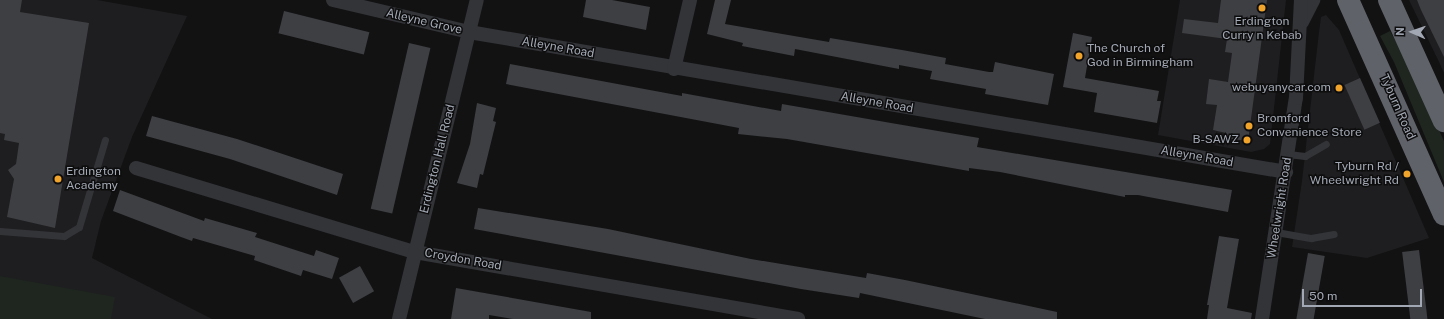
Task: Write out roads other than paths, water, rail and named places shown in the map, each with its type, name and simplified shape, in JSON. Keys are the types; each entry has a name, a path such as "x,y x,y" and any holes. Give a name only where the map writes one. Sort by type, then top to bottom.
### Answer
{"highway":[{"path":"1390,0 1444,121"},
{"name":"Tyburn Road","path":"1347,1 1444,215"}],"street":[{"name":"Alleyne Grove","path":"332,0 469,32"},
{"name":"Erdington Hall Road","path":"399,319 477,0"},
{"path":"674,69 690,0"},
{"name":"Wheelwright Road","path":"1262,319 1286,172 1301,25 1301,0"},
{"name":"Wheelwright Road","path":"1301,25 1313,0"},
{"name":"Alleyne Road","path":"469,32 674,69 1286,172"},
{"name":"Croydon Road","path":"136,168 415,252 798,319"}],"lane":[{"path":"0,231 64,236 79,227 104,140"},
{"path":"1288,154 1305,156 1326,144"},
{"path":"1276,232 1311,238 1334,234"}],"place":[{"name":"Erdington Curry n Kebab","path":"1262,8"},
{"name":"The Church of God in Birmingham","path":"1079,56"},
{"name":"webuyanycar.com","path":"1339,88"},
{"name":"Bromford Convenience Store","path":"1249,126"},
{"name":"B-SAWZ","path":"1247,140"},
{"name":"Tyburn Rd / Wheelwright Rd","path":"1407,174"},
{"name":"Erdington Academy","path":"58,179"}]}
